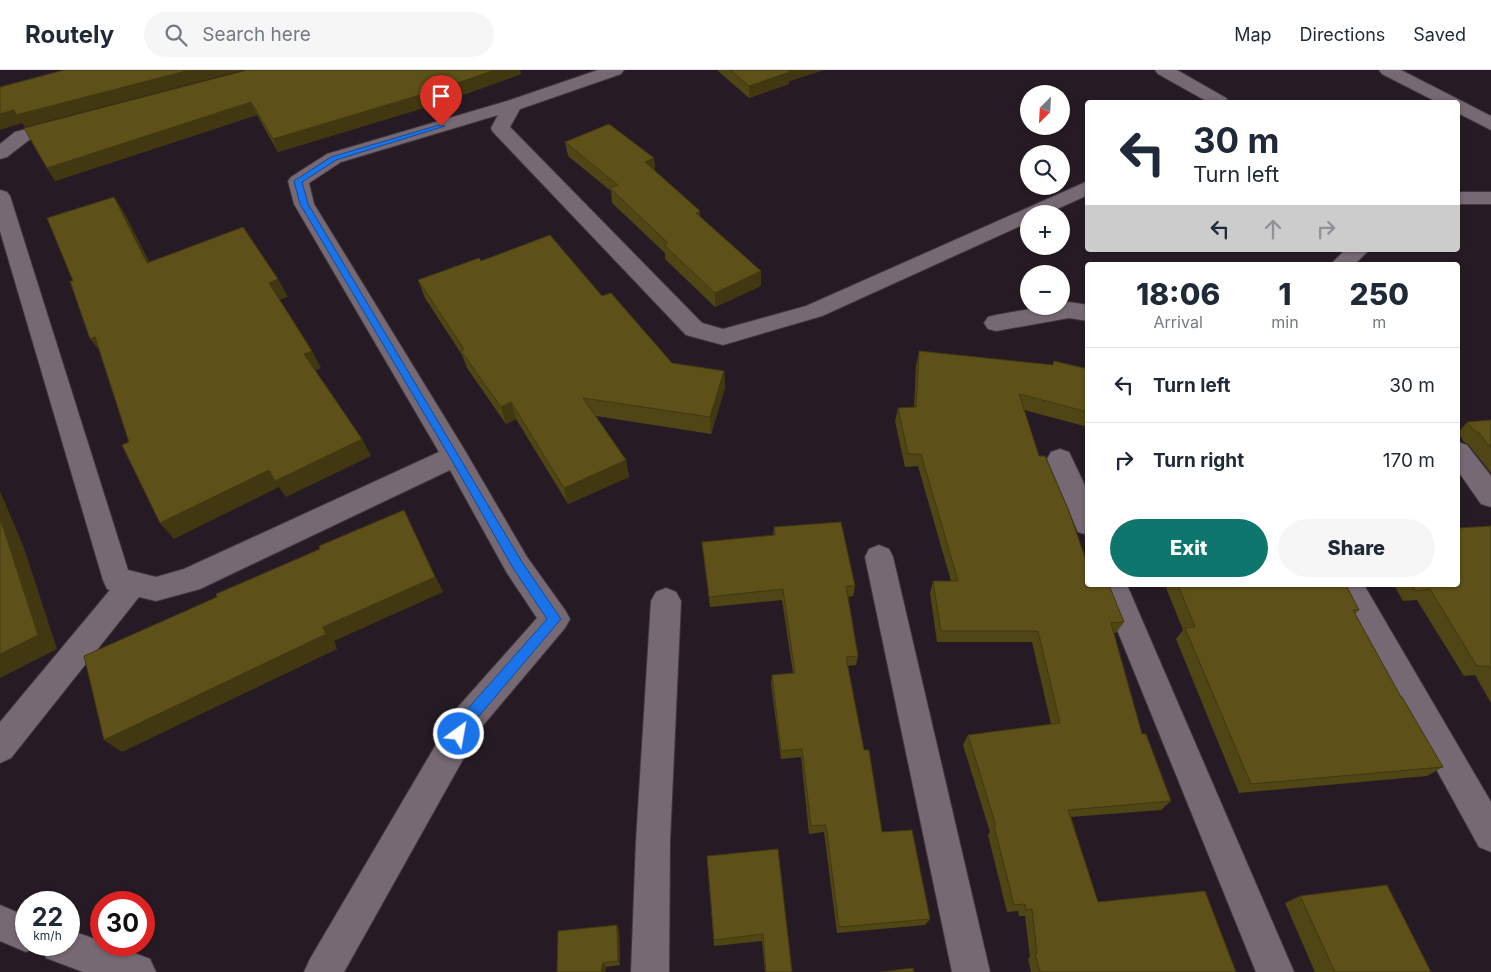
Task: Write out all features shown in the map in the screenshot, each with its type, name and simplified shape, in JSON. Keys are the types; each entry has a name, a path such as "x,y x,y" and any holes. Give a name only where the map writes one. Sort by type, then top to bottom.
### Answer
{"street":[{"path":"323,972 469,718 555,619 517,565 455,456 304,204 298,181 334,158 513,105 574,76 615,70"},
{"path":"1164,70 1216,100"},
{"path":"1388,70 1446,100"},
{"path":"513,105 500,128 694,329 723,337 814,311 1085,188"},
{"path":"1460,107 1491,124"},
{"path":"0,153 22,136 80,121"},
{"path":"0,196 117,580 156,589 190,580 455,456"},
{"path":"1460,198 1491,198"},
{"path":"1344,262 1356,252"},
{"path":"996,323 1069,310 1085,313"},
{"path":"1460,455 1491,496"},
{"path":"1060,459 1085,517"},
{"path":"879,557 971,972"},
{"path":"0,747 133,583"},
{"path":"1114,587 1275,972"},
{"path":"1350,587 1491,835"},
{"path":"650,972 653,841 666,601"},
{"path":"0,923 15,929"},
{"path":"80,952 137,972"}],"building":[{"path":"64,70 190,70 16,115 14,110 0,114 0,87"},
{"path":"247,70 495,70 440,89 273,139 251,102 47,168 24,128"},
{"path":"730,70 787,70 790,72 749,86"},
{"path":"609,124 654,158 645,162 700,211 696,213 761,271 715,293 664,245 668,243 610,188 618,185 565,142"},
{"path":"114,197 147,263 243,227 278,279 269,283 312,351 304,354 362,439 275,481 269,470 160,523 122,445 129,442 95,337 90,339 70,281 73,281 47,218"},
{"path":"550,235 602,296 611,293 672,363 724,371 710,417 583,398 626,460 564,488 511,402 501,407 461,351 464,349 418,280 479,258 481,261"},
{"path":"919,351 1053,365 1054,361 1085,368 1085,411 1019,394 1039,456 1045,456 1069,511 1085,557 1085,587 1110,587 1124,622 1111,623 1142,734 1146,734 1171,801 1068,810 1098,902 1205,891 1236,972 1040,972 1035,953 1037,953 1032,909 1026,910 1025,904 1014,905 994,826 996,826 968,735 1060,723 1038,631 941,631 933,581 958,581 921,454 908,454 898,408 916,407"},
{"path":"1491,420 1491,448 1467,422"},
{"path":"404,510 435,577 323,627 326,634 104,740 84,656 217,597 216,594 320,549 319,546"},
{"path":"0,519 38,635 0,654"},
{"path":"841,522 855,586 846,586 858,656 846,657 864,750 869,750 882,832 912,830 930,919 839,927 826,825 811,826 802,749 781,751 772,675 795,673 783,589 709,597 702,542 775,535 774,527"},
{"path":"1491,526 1491,669 1489,666 1477,666 1430,589 1415,591 1413,587 1460,587 1460,528"},
{"path":"1179,587 1347,587 1359,610 1353,610 1401,697 1443,767 1251,784 1185,628 1195,627"},
{"path":"778,849 792,972 766,972 763,934 714,940 707,856"},
{"path":"1387,885 1431,972 1335,972 1300,896"},
{"path":"617,925 618,961 603,963 601,972 557,972 558,931"},
{"path":"913,968 914,972 880,972"}],"route":[{"path":"441,126 334,158 298,181 304,204 455,456 517,565 555,619 469,718 459,734"}]}
